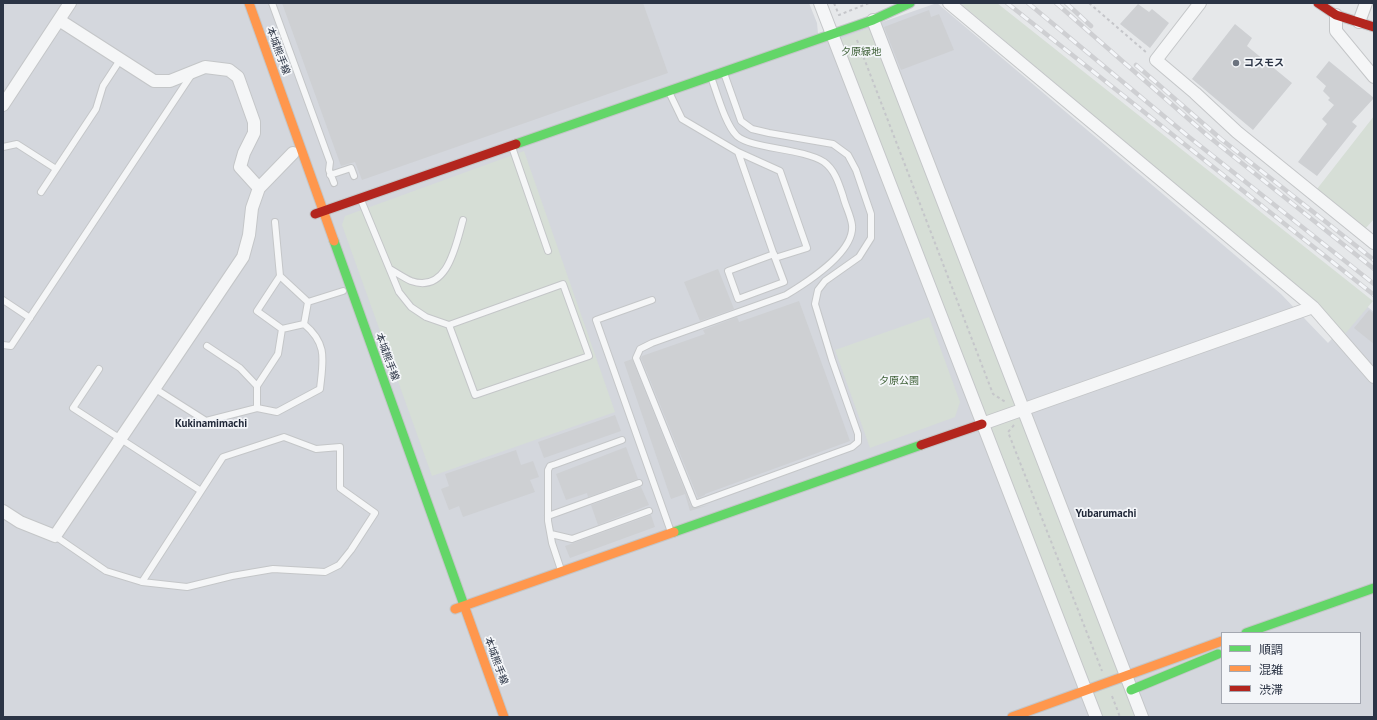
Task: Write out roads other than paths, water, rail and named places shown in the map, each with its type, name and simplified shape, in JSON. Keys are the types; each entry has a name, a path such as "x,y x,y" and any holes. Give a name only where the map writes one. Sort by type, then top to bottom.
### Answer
{"street":[{"path":"3,105 70,3"},
{"name":"本城熊手線","path":"240,3 293,153 319,213 343,291 460,607 504,717"},
{"name":"本城熊手線","path":"249,3 319,213 460,607 494,717"},
{"path":"820,3 1096,717"},
{"path":"319,213 867,22 910,3"},
{"path":"949,3 1313,307 1374,377"},
{"path":"1200,3 1156,60 1195,93 1237,132 1372,237"},
{"path":"1318,3 1336,15 1374,27"},
{"path":"1359,22 1366,3"},
{"path":"1336,15 1336,31 1374,77"},
{"path":"59,20 154,81 170,81 205,67 229,70 238,77 254,122 254,133 244,153 240,167 259,188"},
{"path":"867,22 1023,409 1142,717"},
{"path":"3,511 20,522 55,536 243,257 249,235 252,208 259,188 293,153"},
{"path":"460,607 1313,307"},
{"path":"1249,632 1374,589"},
{"path":"1271,632 1374,589"},
{"path":"1012,717 1221,641"},
{"path":"1132,690 1221,652"}],"lane":[{"path":"272,3 330,162 329,170 334,183"},
{"path":"41,192 96,109 103,86 120,60"},
{"path":"3,345 11,346 194,71"},
{"path":"711,76 729,124 737,136 746,141 792,151 824,163 837,178 852,226 850,241 841,254 791,292 640,349 636,358 695,504 852,447 858,442 858,434 832,360 815,304 818,290 825,281 859,257 871,238 871,214 856,170 848,155 833,144 752,129 742,121 724,72"},
{"path":"668,91 675,108 682,119 738,152 780,171 807,248 775,256 728,271 738,299 784,282 775,256 738,152"},
{"path":"3,147 17,144 56,169"},
{"path":"512,146 548,250"},
{"path":"330,175 351,168 354,176"},
{"path":"361,199 399,292 411,307 426,317 449,324 563,284 589,356 475,395 449,324"},
{"path":"390,269 412,281 425,282 437,279 444,273 449,263 463,220"},
{"path":"276,222 280,276 257,311 282,329 304,324"},
{"path":"280,276 308,302"},
{"path":"308,302 343,291"},
{"path":"3,300 30,318"},
{"path":"652,300 596,320 671,533"},
{"path":"304,324 308,302"},
{"path":"154,388 206,421 257,408 277,412 320,389 324,355 314,333 304,324"},
{"path":"257,408 257,386 278,354 282,329"},
{"path":"207,346 240,368 257,386"},
{"path":"99,369 73,408 201,490"},
{"path":"55,536 106,571 142,582 187,587 232,576 273,569 325,572 340,565 375,513 340,488 340,447 316,449 284,437 223,457 142,582"},
{"path":"561,572 548,516 548,470 550,466 622,440"},
{"path":"548,516 639,483"},
{"path":"551,534 572,539 650,511"}],"railway":[{"path":"1007,3 1374,295"},
{"path":"1028,3 1189,137 1374,284"},
{"path":"1056,3 1208,136 1374,269"},
{"path":"1066,3 1091,26"},
{"path":"1136,65 1221,139 1374,260"}],"place":[{"name":"コスモス","path":"1236,63"}],"district":[{"name":"Kukinamimachi","path":"211,424"},
{"name":"Yubarumachi","path":"1106,514"}],"park label":[{"name":"夕原緑地","path":"861,52"},
{"name":"夕原公園","path":"899,381"}]}
